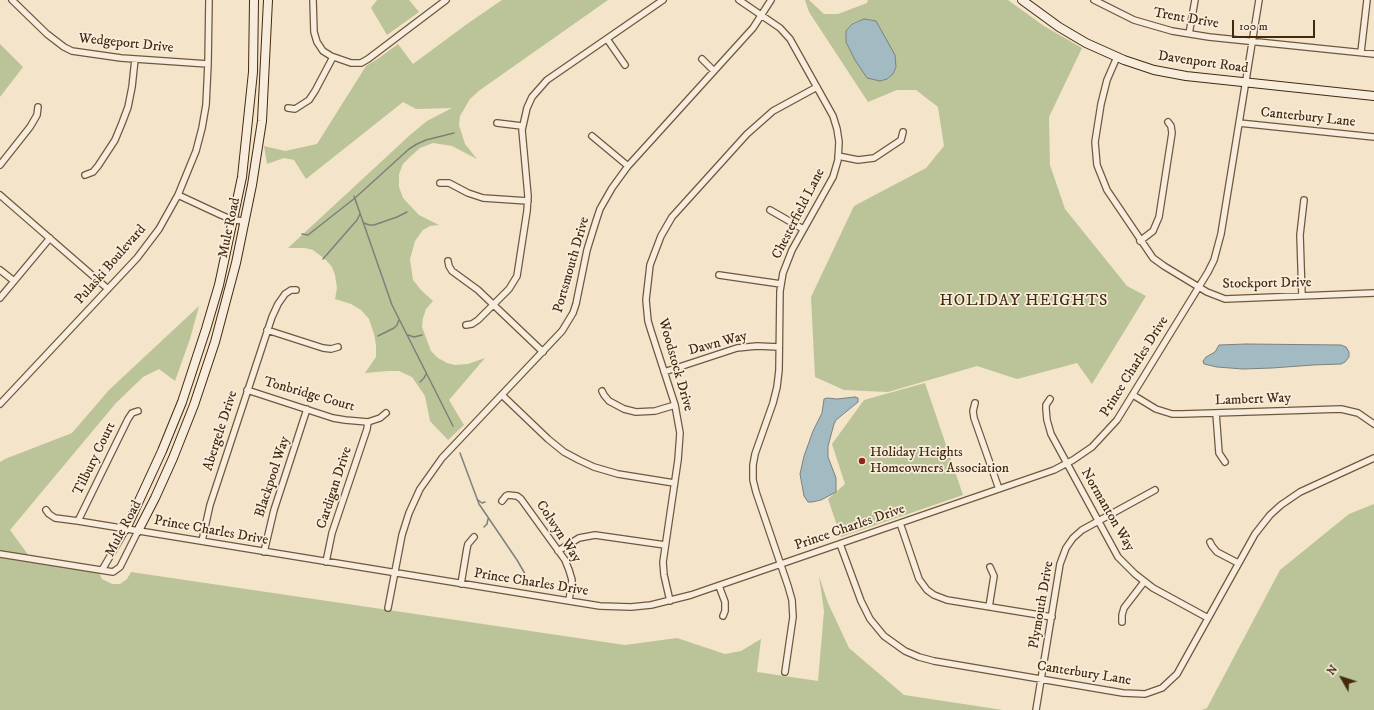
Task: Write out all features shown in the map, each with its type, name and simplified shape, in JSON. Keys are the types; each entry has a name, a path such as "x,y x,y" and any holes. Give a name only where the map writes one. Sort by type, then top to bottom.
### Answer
{"main road":[{"name":"Mule Road","path":"126,529 162,451 182,402 213,307 223,266 242,177 253,72 254,0"},
{"name":"Mule Road","path":"138,531 173,458 194,405 220,324 236,263 245,221 262,121 268,0"},
{"name":"Davenport Road","path":"1022,0 1067,32 1086,43 1117,57 1143,66 1171,73 1374,96"}],"street":[{"name":"Wedgeport Drive","path":"12,0 47,34 72,51 135,59 208,64"},
{"name":"Pulaski Boulevard","path":"0,404 137,258 159,229 178,196 196,151 206,105 209,0"},
{"path":"313,0 314,32 317,42 323,51 333,57 351,63 361,63 368,59 446,0"},
{"path":"466,325 475,323 512,286 517,276 528,201 522,126 529,102 541,86 551,78 663,0"},
{"name":"Chesterfield Lane","path":"739,0 780,28 790,39 836,125 839,142 836,168 831,181 789,256 781,284 777,387 755,454 753,470 756,492 790,591 793,612 785,672"},
{"name":"Portsmouth Drive","path":"388,608 405,525 420,489 442,458 562,332 573,313 579,294 587,250 596,221 609,193 628,166 747,35 771,0"},
{"name":"Trent Drive","path":"1094,0 1114,11 1141,22 1160,28 1189,34 1374,54"},
{"path":"1189,34 1195,0"},
{"name":"Prince Charles Drive","path":"46,510 55,518 569,602 631,607 670,601 720,586 1044,474 1067,464 1084,452 1101,439 1120,417 1211,266 1218,249 1259,0"},
{"path":"1361,52 1367,0"},
{"path":"607,39 625,65"},
{"path":"288,108 295,109 309,100 333,57"},
{"name":"Stockport Drive","path":"1117,57 1107,80 1102,100 1095,142 1098,171 1107,190 1140,241 1156,261 1216,297 1229,299 1374,294"},
{"path":"85,175 93,172 115,140 128,107 135,59"},
{"path":"702,59 714,71"},
{"name":"Woodstock Drive","path":"670,601 663,569 680,440 675,405 650,331 646,300 650,265 661,236 679,209 747,134 773,112 817,87"},
{"path":"0,165 30,127 37,115 38,107"},
{"path":"1140,241 1153,231 1159,217 1172,133 1171,126 1168,122"},
{"path":"497,123 522,126"},
{"name":"Canterbury Lane","path":"1239,123 1374,137"},
{"path":"838,156 858,160 874,158 901,140 903,132"},
{"path":"592,136 628,166"},
{"path":"440,184 448,183 468,194 484,198 528,201"},
{"path":"0,195 108,289"},
{"path":"178,196 233,220 245,221"},
{"path":"1302,296 1300,230 1304,200"},
{"path":"770,210 803,229"},
{"path":"0,298 50,238"},
{"path":"448,261 452,271 474,286 543,352"},
{"path":"0,270 14,280"},
{"path":"719,275 781,284"},
{"name":"Abergele Drive","path":"202,541 210,505 267,330 281,299 287,291 294,289 296,290"},
{"path":"267,330 323,348 331,349 338,347"},
{"name":"Dawn Way","path":"664,372 736,348 779,346"},
{"name":"Tonbridge Court","path":"247,390 339,419 368,422 380,418 386,413"},
{"path":"602,391 610,401 632,411 648,412 675,405"},
{"path":"502,395 553,444 586,464 618,474 674,483"},
{"name":"Lambert Way","path":"1133,395 1156,409 1172,414 1345,409 1358,413 1374,424"},
{"name":"Normanton Way","path":"1050,398 1046,405 1047,420 1051,434 1118,557 1144,582 1208,618"},
{"path":"975,403 973,415 999,489"},
{"name":"Blackpool Way","path":"264,552 272,517 307,409"},
{"name":"Tilbury Court","path":"78,521 128,418 132,413 138,411"},
{"path":"1216,413 1219,453 1225,462"},
{"name":"Cardigan Drive","path":"326,562 332,533 367,429 368,422"},
{"name":"Canterbury Lane","path":"840,544 866,613 879,631 899,648 912,655 934,661 1041,680 1129,694 1145,694 1168,684 1177,674 1238,563 1260,527 1270,515 1281,505 1300,492 1374,458"},
{"name":"Plymouth Drive","path":"1036,710 1060,564 1069,543 1077,534 1098,521 1155,490"},
{"name":"Colwyn Way","path":"502,501 506,496 517,496 521,499 558,551 571,574 572,586 569,602"},
{"path":"900,523 921,583 934,595 943,599 1052,617"},
{"name":"Mule Road","path":"126,529 102,570 113,572 118,569 138,531"},
{"path":"558,551 574,540 589,535 600,535 665,545"},
{"path":"461,584 468,544 474,537"},
{"path":"1210,542 1217,552 1238,563"},
{"path":"0,554 102,570"},
{"path":"989,607 994,576 990,567"},
{"path":"1122,622 1124,608 1144,582"},
{"path":"720,586 725,602 725,611 723,616"}],"green space":[{"path":"377,0 409,0 419,12 387,35 371,8"},
{"path":"502,0 608,0 480,90 470,99 460,116 459,125 465,144 477,159 452,146 433,143 420,148 411,156 403,164 399,174 399,187 403,198 419,215 439,225 430,226 423,230 415,241 410,259 413,280 433,301 426,309 422,327 431,351 438,358 455,365 468,364 485,358 449,400 464,425 448,440 430,421 425,396 412,377 399,371 365,373 376,357 374,334 369,319 361,310 351,304 335,299 337,288 332,267 326,260 313,250 305,248 288,248 410,135 427,121 452,108 416,109 403,102 306,179 294,160 284,158 267,164 264,146 285,151 317,144 366,66 398,44 413,64"},
{"path":"805,0 809,0 824,14 838,14 867,3 868,0 1008,0 1044,26 1082,48 1049,117 1050,165 1065,209 1127,286 1146,296 1092,384 1077,363 1017,379 977,366 888,392 844,390 815,377 811,297 854,206 926,168 944,146 938,107 916,90 897,90 868,102 809,12","holes":["864,19 896,67 893,74 887,79 855,60 846,42 846,31 852,23"]},
{"path":"0,44 23,67 0,97"},
{"path":"199,306 190,339 175,381 159,369 143,377 116,403 10,530 29,556 96,566 102,579 112,584 120,584 127,579 131,572 625,645 677,638 725,654 741,651 761,639 757,672 818,681 824,611 819,576 828,603 849,648 904,695 1003,710 0,710 0,462 72,433 109,390"},
{"path":"925,383 963,495 841,537 828,499 845,484 832,444 864,400"},
{"path":"1374,504 1374,710 1202,710 1207,708 1280,570 1349,514"}],"water":[{"path":"864,19 876,21 895,55 896,67 893,74 887,79 880,81 867,78 855,60 846,42 846,31 852,24"},
{"path":"1219,345 1341,345 1346,347 1349,352 1349,357 1341,364 1272,368 1243,369 1217,367 1204,364 1203,361 1206,357 1215,352"},
{"path":"858,398 858,402 836,420 828,446 828,457 836,478 836,492 821,500 808,502 804,496 800,474 804,456 813,431 822,413 824,399"}],"waterway":[{"path":"302,234 308,235 355,198 409,149 426,140 454,133"},
{"path":"354,196 392,305 453,426"},
{"path":"364,223 374,225 407,212"},
{"path":"323,259 357,220 360,214"},
{"path":"378,336 394,328 399,320"},
{"path":"408,335 414,337 422,335"},
{"path":"420,382 426,374"},
{"path":"460,453 479,504 517,560 524,572 528,584"},
{"path":"478,500 482,503 485,502"},
{"path":"484,527 487,524 488,519"}],"place":[{"name":"Holiday Heights Homeowners Association","path":"862,461"}],"district":[{"name":"HOLIDAY HEIGHTS","path":"1024,302"}]}
